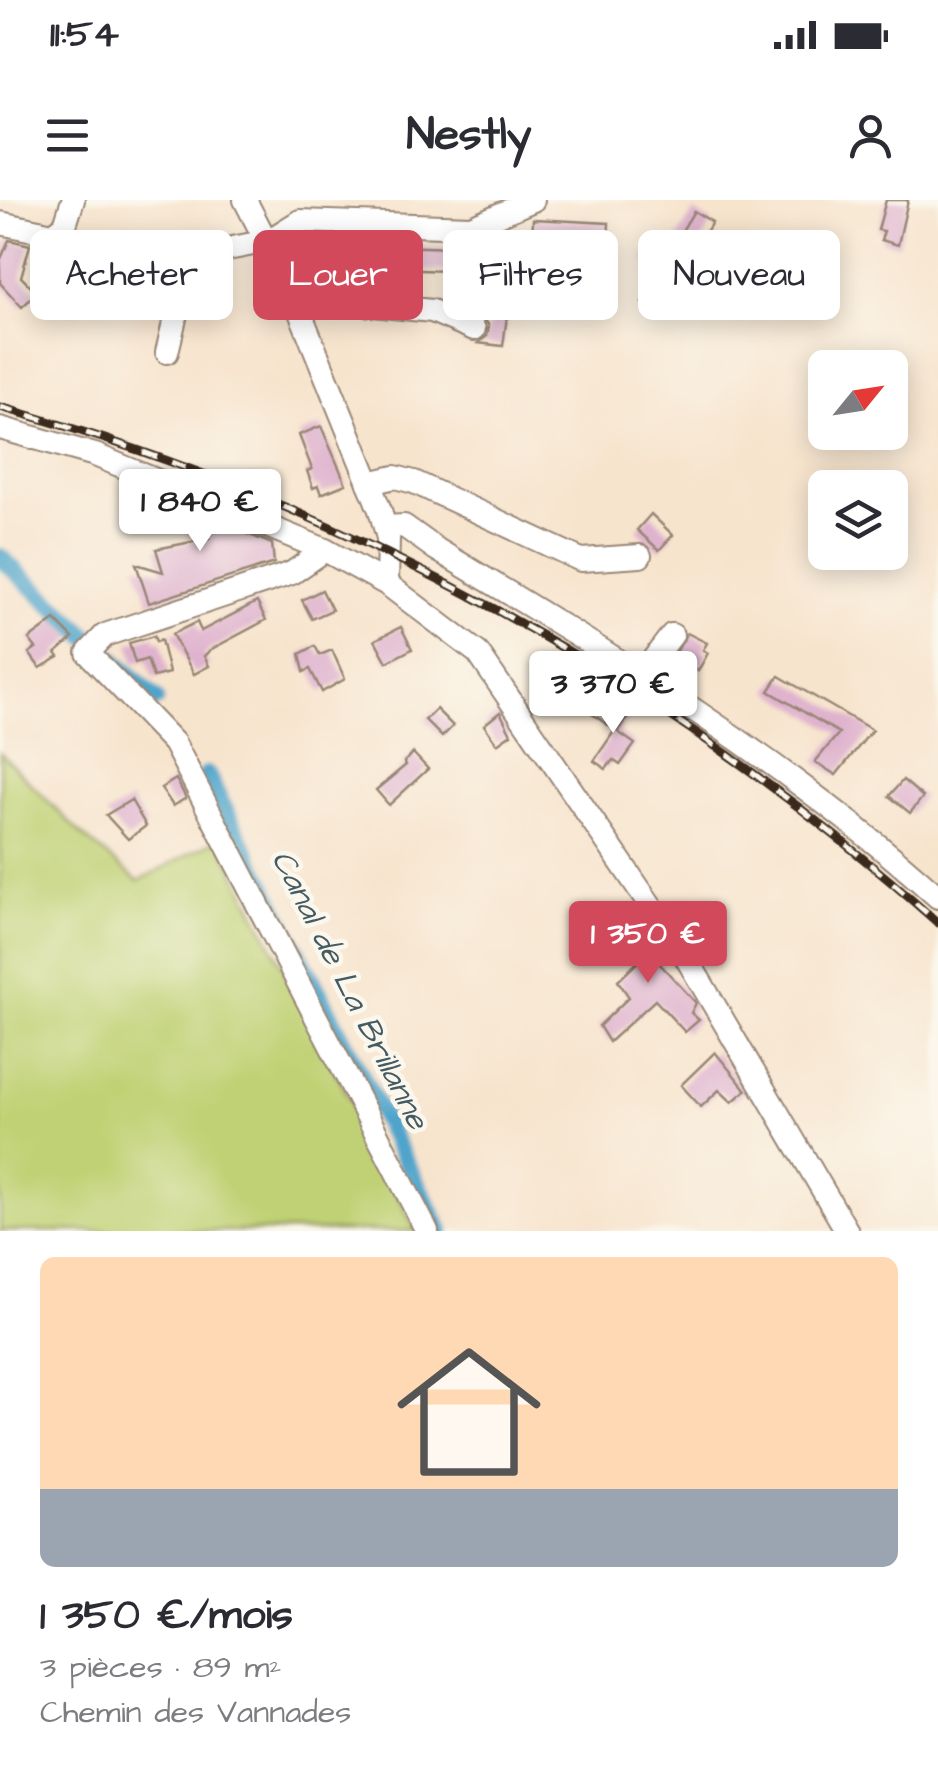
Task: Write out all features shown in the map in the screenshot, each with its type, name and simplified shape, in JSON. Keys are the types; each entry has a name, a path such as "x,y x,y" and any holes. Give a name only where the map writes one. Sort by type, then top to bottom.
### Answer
{"street":[{"path":"0,223 48,235 66,225 74,200"},
{"path":"245,200 262,230"},
{"path":"284,230 313,209 471,227 533,200"},
{"path":"167,352 190,262 210,251 253,244"},
{"path":"423,310 474,329"},
{"path":"303,320 386,527 387,584"},
{"path":"0,428 158,479 324,550 387,584 456,633 496,675 686,959 847,1231"},
{"path":"368,483 395,477 414,482 581,560 640,556"},
{"path":"386,527 404,526 436,550 643,674 799,781 938,897"},
{"path":"324,550 292,573 96,643 92,661 174,743 427,1231"},
{"path":"643,674 672,635"}],"green space":[{"path":"0,753 82,835 138,881 218,839 416,1231 0,1231"}],"building":[{"path":"886,200 908,200 898,245 881,240 884,231 878,230"},
{"path":"694,211 712,222 707,230 682,230"},
{"path":"533,219 609,223 609,230 533,230"},
{"path":"9,240 30,245 21,277 30,286 30,300 22,307 0,283 0,261"},
{"path":"423,247 443,248 443,271 423,270"},
{"path":"485,320 506,320 503,346 478,343 487,336 489,326"},
{"path":"321,426 346,484 321,494 318,486 313,488 307,471 312,469 299,435"},
{"path":"149,494 272,544 274,563 149,603 136,564 163,572 156,549 207,539 154,519"},
{"path":"651,514 673,535 659,550 637,530"},
{"path":"322,590 332,610 312,619 302,600"},
{"path":"257,602 266,620 210,650 204,656 209,666 194,674 172,634 197,622 201,631"},
{"path":"55,620 73,638 56,653 59,657 40,668 29,653 36,648 29,639"},
{"path":"401,627 412,649 387,662 375,640"},
{"path":"687,633 707,643 703,650 708,653 698,671 673,658"},
{"path":"154,636 156,642 161,640 169,673 153,677 147,659 135,663 129,643"},
{"path":"315,646 320,655 332,650 345,679 322,692 310,669 304,672 300,654"},
{"path":"779,676 872,730 836,775 815,762 839,733 769,691"},
{"path":"602,699 628,717 618,732 635,744 620,765 613,760 606,769 594,761 615,730 592,714"},
{"path":"436,709 453,726 442,737 425,720"},
{"path":"500,712 511,734 497,744 484,725"},
{"path":"413,753 428,769 389,805 376,790 406,765 404,762"},
{"path":"176,779 186,798 173,806 161,788"},
{"path":"903,780 923,797 910,813 889,796"},
{"path":"131,800 146,826 128,839 106,815"},
{"path":"632,911 666,955 659,963 696,1003 691,1013 699,1020 685,1032 655,1000 609,1042 599,1026 629,997 618,981 645,955 618,923"},
{"path":"715,1052 746,1090 732,1102 719,1090 701,1107 681,1085"}],"waterway":[{"name":"Canal de La Brillanne","path":"0,557 156,699"},
{"name":"Canal de La Brillanne","path":"207,775 441,1231"}],"railway":[{"path":"0,407 128,447 255,494 378,549 498,611 615,680 727,755 835,836 938,923"}]}
